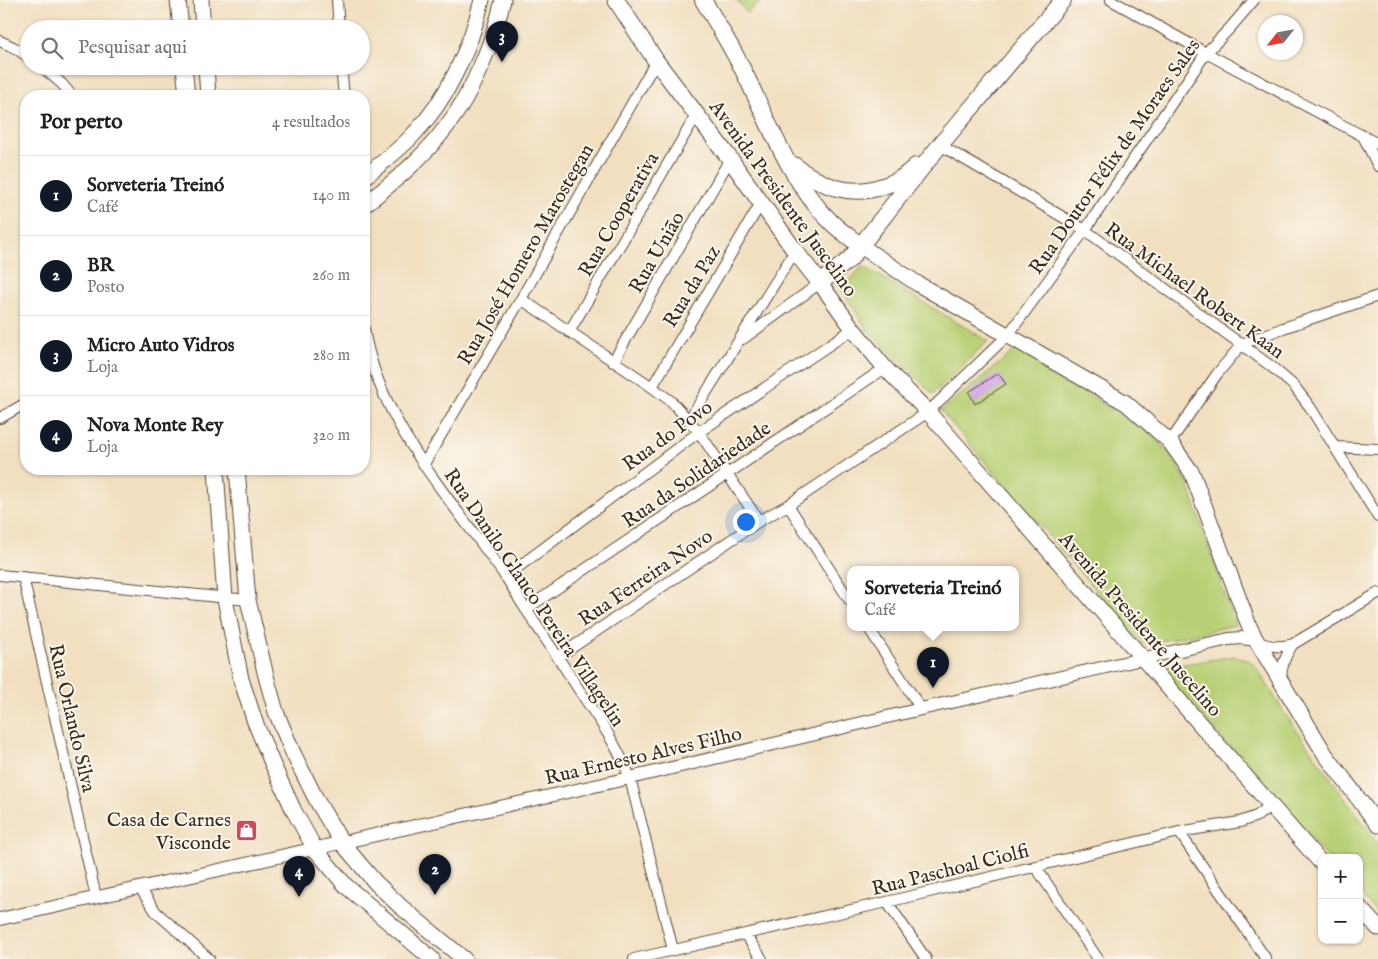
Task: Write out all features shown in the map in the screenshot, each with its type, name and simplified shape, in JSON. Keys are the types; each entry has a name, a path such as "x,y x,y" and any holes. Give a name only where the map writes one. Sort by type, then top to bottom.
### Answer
{"main road":[{"path":"178,0 180,20"},
{"path":"201,0 202,20"},
{"path":"370,172 414,135 444,94 465,53 482,0"},
{"path":"370,201 429,148 448,125 478,72 503,0"},
{"name":"Avenida Presidente Juscelino","path":"616,0 656,61 697,114 853,329 885,368 928,412 1318,859"},
{"name":"Avenida Presidente Juscelino","path":"703,0 735,55 784,158 811,198 831,222 861,246 918,284 1126,402 1170,442 1192,474 1242,608 1256,640 1325,754 1377,822"},
{"path":"820,283 850,259 940,145 1063,0"},
{"path":"185,75 186,90"},
{"path":"207,75 208,90"},
{"path":"784,158 810,178 829,186 842,190 872,190 900,180 940,145"},
{"path":"216,475 225,599 241,679 255,722 294,811 316,849 346,886 432,959"},
{"path":"238,475 248,600 276,712 293,752 317,802 342,843 375,882 464,959"},
{"path":"1363,911 1378,928"}],"street":[{"path":"337,0 338,20"},
{"path":"1111,0 1206,53 1378,144"},
{"name":"Rua Doutor Félix de Moraes Sales","path":"1008,335 1085,230 1206,53 1254,0"},
{"path":"0,41 20,51"},
{"name":"Rua José Homero Marostegan","path":"424,464 521,299 656,61"},
{"path":"52,75 67,90"},
{"path":"342,75 343,90"},
{"name":"Rua Cooperativa","path":"569,332 697,114"},
{"path":"1363,136 1378,166"},
{"name":"Rua Michael Robert Kaan","path":"940,145 1085,230 1272,367 1294,386 1310,407 1378,517"},
{"name":"Rua União","path":"613,362 730,159"},
{"name":"Rua da Paz","path":"652,387 760,203"},
{"name":"Rua do Povo","path":"689,420 795,251"},
{"path":"738,343 820,283"},
{"path":"1170,442 1217,374 1242,344 1378,296"},
{"path":"521,299 672,402 699,432 759,521"},
{"name":"Rua do Povo","path":"505,577 699,432 853,329"},
{"path":"928,412 1008,335"},
{"name":"Rua Danilo Glauco Pereira Villagelin","path":"370,359 394,416 424,464 505,577 606,731 624,763 630,778 673,950"},
{"name":"Rua da Solidariedade","path":"526,610 885,368"},
{"path":"0,418 20,406"},
{"name":"Rua Ferreira Novo","path":"558,657 759,521 788,505 928,412"},
{"path":"1335,446 1378,449"},
{"path":"788,505 847,596"},
{"path":"0,576 248,600"},
{"name":"Rua Orlando Silva","path":"22,577 96,897"},
{"name":"Rua Ernesto Alves Filho","path":"0,919 630,778 1229,639 1256,640 1263,644 1278,647 1293,644 1378,593"},
{"path":"871,631 921,709"},
{"path":"1281,682 1284,658 1293,644"},
{"name":"Rua Paschoal Ciolfi","path":"634,959 887,902 1179,832 1240,822 1256,816 1271,805"},
{"path":"1179,832 1266,959"},
{"path":"1035,866 1098,959"},
{"path":"140,888 156,912 208,959"},
{"path":"887,902 926,959"},
{"path":"745,934 762,959"}],"green space":[{"path":"737,0 763,0 747,13"},
{"path":"863,266 988,341 933,394 867,330 841,289"},
{"path":"1017,349 1151,434 1170,454 1187,482 1235,625 1143,645 941,411"},
{"path":"1235,656 1250,661 1258,670 1287,717 1378,844 1378,915 1363,897 1363,854 1324,854 1159,668"}],"building":[{"path":"998,373 1006,384 975,404 969,392"}],"place":[{"name":"Micro Auto Vidros","path":"502,62"},
{"name":"Sorveteria Treinó","path":"933,688"},
{"name":"Casa de Carnes Visconde","path":"247,831"},
{"name":"BR","path":"435,895"},
{"name":"Nova Monte Rey","path":"299,897"}]}
